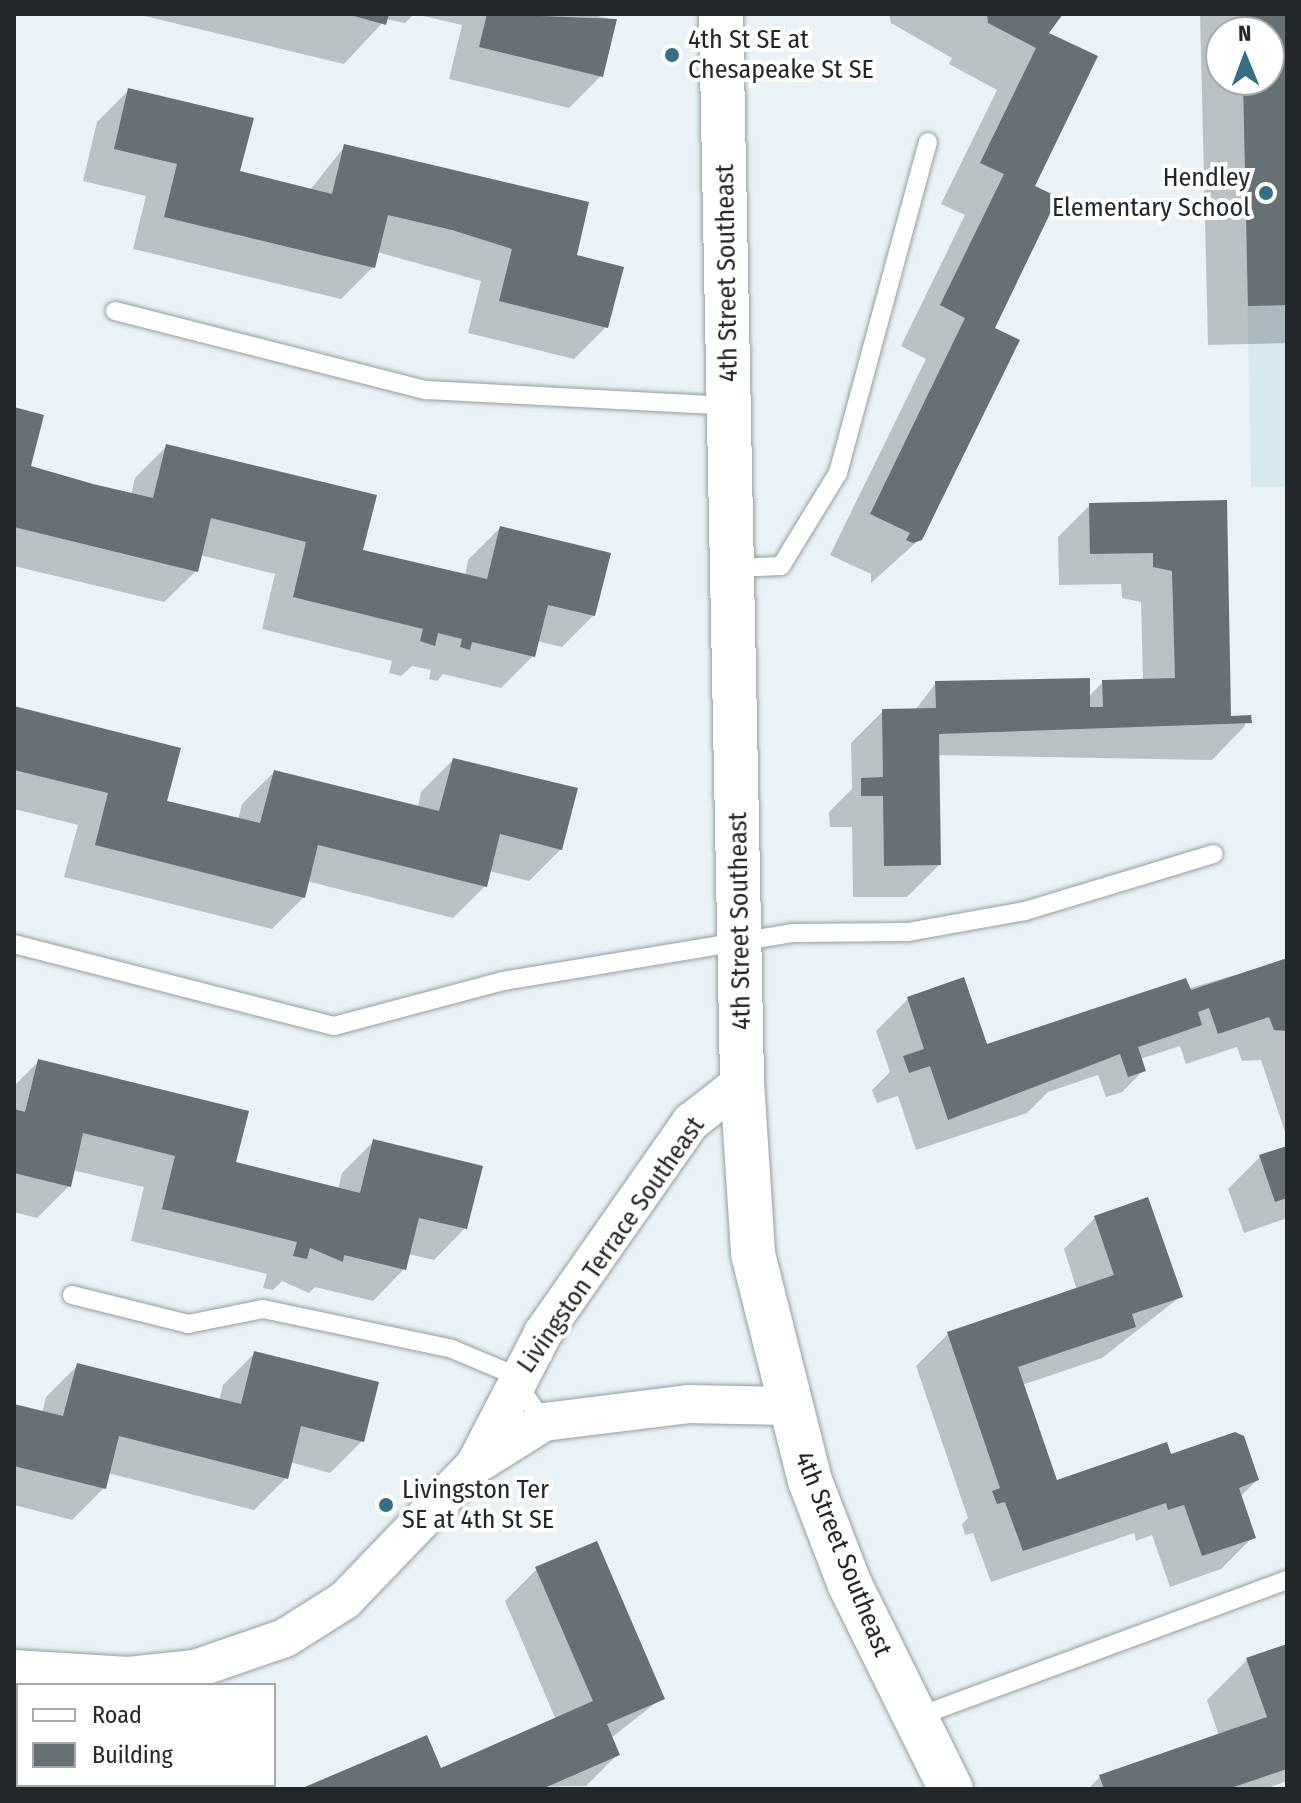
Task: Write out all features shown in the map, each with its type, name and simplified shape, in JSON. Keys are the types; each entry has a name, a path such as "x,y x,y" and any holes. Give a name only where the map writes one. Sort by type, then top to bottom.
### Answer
{"street":[{"name":"4th Street Southeast","path":"721,14 742,946 742,1082 753,1254 788,1406 850,1585 912,1718 951,1789"},
{"name":"Livingston Terrace Southeast","path":"475,1465 516,1381 691,1122 742,1082"},
{"name":"Livingston Terrace Southeast","path":"14,1669 169,1673 285,1638 372,1578 475,1465 544,1422 688,1404 788,1406"}],"lane":[{"path":"733,568 781,566 838,473 928,142"},
{"path":"115,311 426,390 730,406"},
{"path":"14,944 334,1026 503,981 742,946 792,933 908,932 1025,911 1214,854"},
{"path":"72,1295 188,1324 263,1309 452,1349 516,1381 544,1422"},
{"path":"912,1718 1287,1580"}],"shaded area":[{"name":"Hendley Elementary School","path":"1287,14 1287,487 1251,487 1243,96 1285,96"}],"building":[{"path":"347,14 389,14 386,25"},
{"path":"487,14 617,19 603,77 479,47"},
{"path":"987,14 1063,14 1049,33 1098,56 1035,186 1058,197 995,328 1020,340 922,540 913,543 906,540 910,533 870,514 965,318 940,305 1004,174 980,163 1036,48 988,23"},
{"path":"1287,14 1287,305 1248,306 1243,96 1285,96 1285,16 1241,16"},
{"path":"128,88 254,118 240,171 332,194 344,144 589,202 577,255 624,267 608,328 499,301 512,249 452,230 388,215 375,268 164,217 177,164 114,149"},
{"path":"14,407 44,415 31,466 93,484 153,498 166,444 377,495 363,550 487,579 500,526 611,553 595,616 548,605 535,657 472,642 470,650 460,647 462,639 438,633 435,646 420,641 423,629 293,597 306,542 211,518 198,572 14,527"},
{"path":"1227,500 1231,716 1251,715 1252,723 939,734 941,865 884,866 883,796 861,796 861,778 883,777 882,709 936,708 935,681 1090,678 1090,707 1103,707 1102,680 1175,678 1172,571 1153,567 1153,553 1090,554 1089,503"},
{"path":"14,706 181,748 167,801 260,823 274,770 439,811 453,758 578,788 562,850 500,834 487,887 318,845 305,898 95,845 108,793 14,770"},
{"path":"1287,958 1287,1031 1274,1030 1269,1017 1218,1034 1209,1008 1198,1012 1202,1025 1138,1047 1146,1071 1128,1077 1120,1054 948,1120 930,1066 909,1073 903,1056 924,1049 907,997 964,977 987,1044 1186,978 1191,990"},
{"path":"38,1059 249,1111 236,1162 360,1193 373,1139 483,1166 467,1229 419,1218 406,1270 344,1255 343,1262 310,1248 307,1259 293,1256 297,1242 162,1209 175,1156 83,1133 71,1187 14,1173 14,1109 25,1112"},
{"path":"1287,1146 1287,1198 1275,1202 1259,1155"},
{"path":"1148,1197 1183,1297 1132,1314 1136,1327 1018,1367 1057,1480 1167,1442 1171,1454 1235,1432 1244,1436 1259,1480 1239,1488 1256,1538 1202,1556 1184,1505 1168,1510 1166,1503 1023,1551 1005,1502 997,1504 992,1491 1000,1488 947,1332 1114,1275 1094,1216"},
{"path":"254,1351 379,1382 364,1442 301,1426 288,1479 119,1436 106,1489 14,1466 14,1404 63,1416 77,1363 241,1404"},
{"path":"597,1541 665,1699 607,1724 620,1755 542,1789 300,1789 427,1735 441,1768 593,1701 535,1567"},
{"path":"1287,1644 1287,1769 1228,1789 1104,1789 1099,1775 1267,1717 1246,1658"},
{"path":"83,1787 84,1789 21,1789"}],"place":[{"name":"4th St SE at Chesapeake St SE","path":"672,55"},
{"name":"Hendley Elementary School","path":"1266,193"},
{"name":"Livingston Ter SE at 4th St SE","path":"386,1505"}]}
